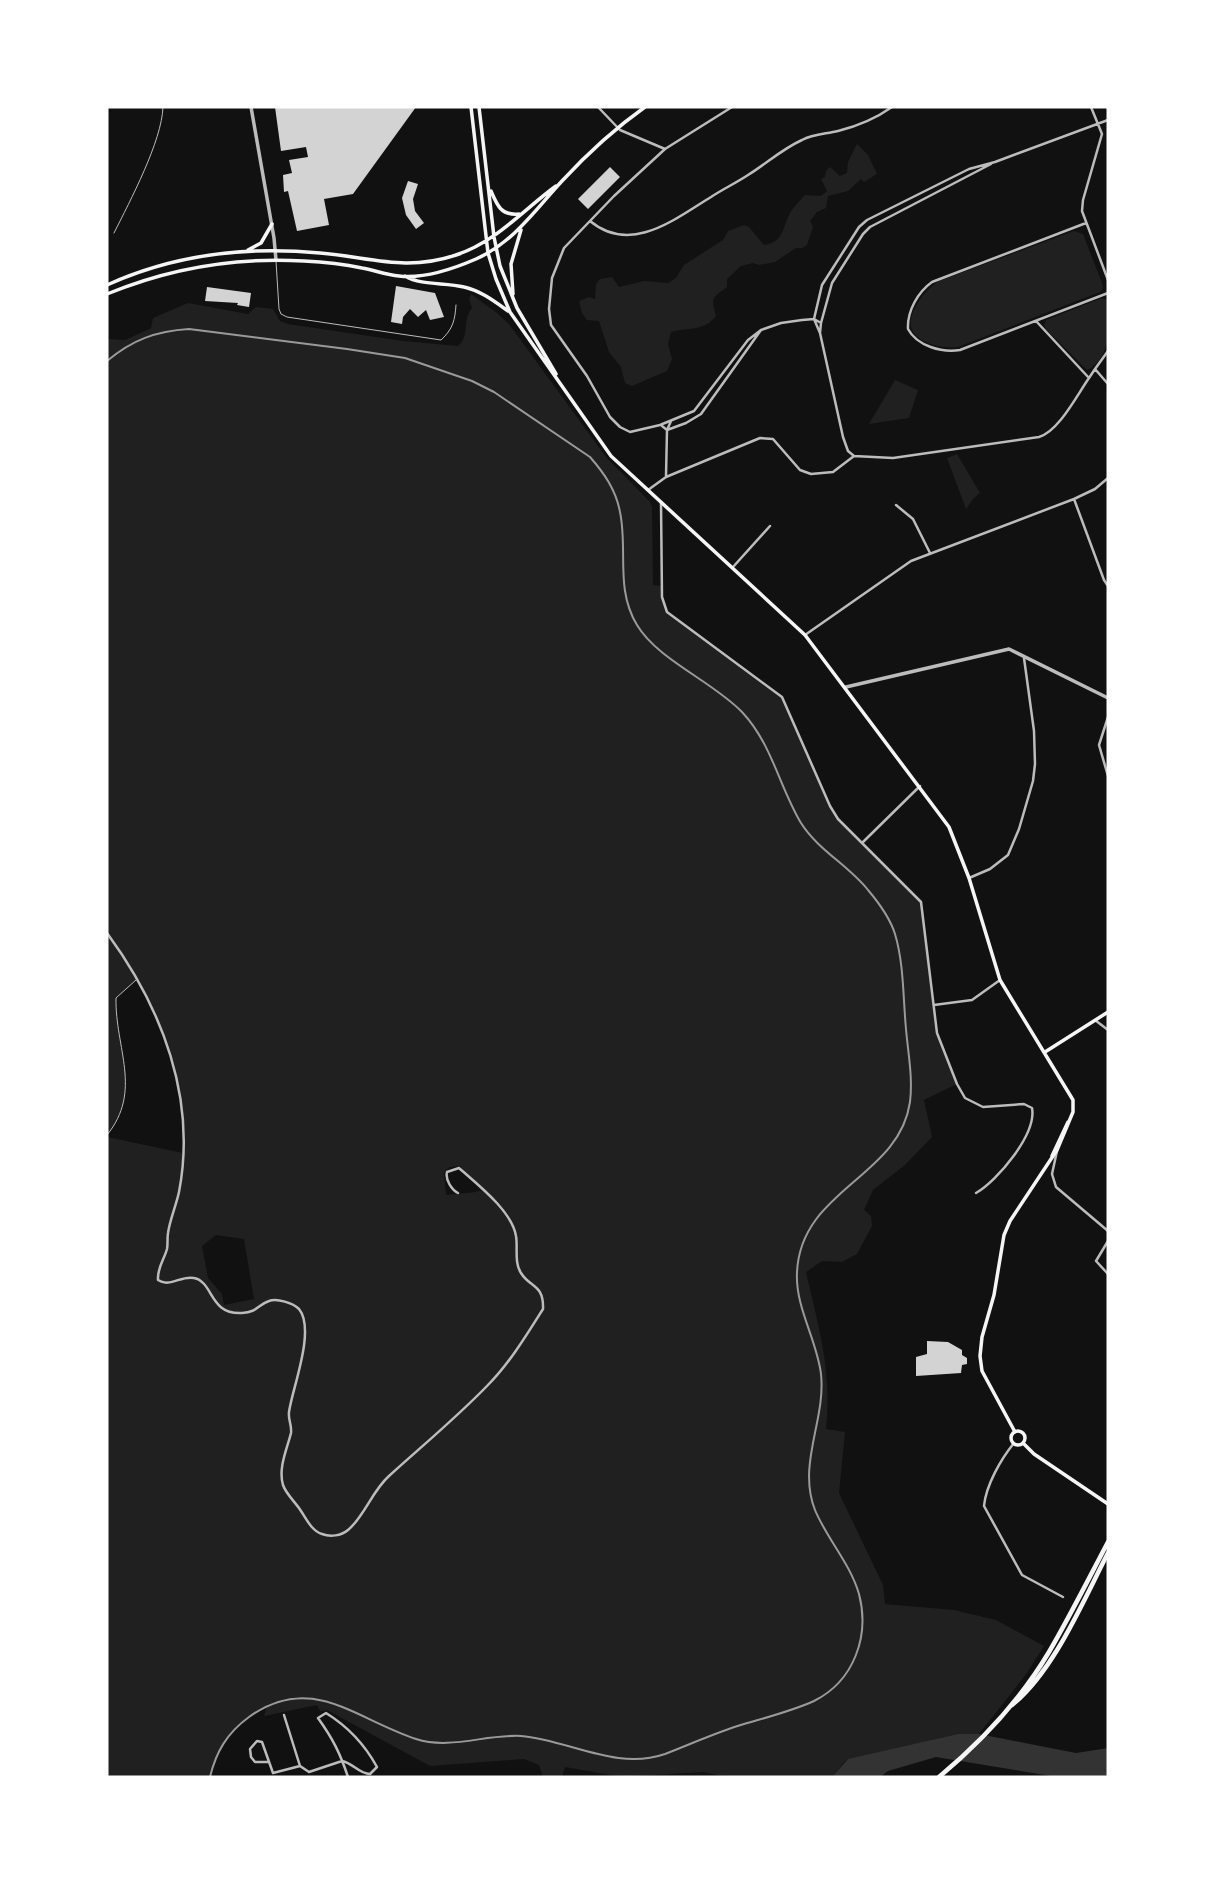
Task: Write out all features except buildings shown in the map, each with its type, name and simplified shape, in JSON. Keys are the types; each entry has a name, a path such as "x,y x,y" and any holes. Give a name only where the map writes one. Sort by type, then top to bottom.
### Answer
{"highway":[{"path":"939,1777 1032,1684 1053,1654 1107,1554 1108,1542"}],"main road":[{"path":"471,107 488,253 495,279 510,312 611,456 805,635 954,834 1000,980 1073,1100 1074,1108 1057,1150 1010,1221 1004,1235 994,1295 980,1348 981,1364 987,1383 1015,1432 1023,1434 1023,1443 1034,1454 1108,1504"},
{"path":"479,107 494,237 503,275 517,308 556,376"},
{"path":"404,276 440,271 496,248 522,228 558,185 616,127 645,107"},
{"path":"107,285 133,274 213,253 276,250 327,253 410,265 459,254 494,237 558,185"},
{"path":"490,189 504,213 521,214"},
{"path":"247,251 261,243 272,224"},
{"path":"517,308 511,284 510,264 522,228"},
{"path":"107,294 145,279 183,269 233,262 327,262 414,280 460,286 476,291 510,312"},
{"path":"1044,1052 1108,1012"},
{"path":"1052,1157 1069,1120"},
{"path":"1015,1432 1012,1438 1014,1443 1023,1443"}],"street":[{"path":"251,107 276,260"},
{"path":"598,107 616,127 665,149"},
{"path":"732,107 665,149 564,248 555,266 550,287 551,325 587,376 600,402 616,424 630,432 689,415 748,340 761,331 781,323 814,319 821,323"},
{"path":"590,221 611,234 635,234 656,229 748,176 794,144 806,138 864,123 892,107"},
{"path":"1091,107 1100,124 1102,138 1082,206 1108,280"},
{"path":"853,456 843,437 820,333 814,319 822,285 861,224 969,169 1108,120"},
{"path":"820,333 832,283 867,229 995,162"},
{"path":"1086,223 932,282 917,298 909,315 908,329 917,340 940,350 951,351 1108,293"},
{"path":"1036,321 1088,378"},
{"path":"667,430 685,424 701,414 761,331"},
{"path":"648,490 666,477 760,438 769,438 776,442 800,470 807,474 833,472 853,456 893,458 1044,436 1056,425 1108,351"},
{"path":"1095,369 1108,384"},
{"path":"666,477 667,430 671,421"},
{"path":"660,425 667,430"},
{"path":"805,635 902,565 1074,499 1092,491 1108,478"},
{"path":"1074,499 1108,586"},
{"path":"660,502 662,597 665,608 683,625 782,697 838,819 921,902 937,1033 965,1098 983,1107 1024,1104 1032,1108 1032,1120 1014,1154 995,1180 976,1194"},
{"path":"896,505 912,517 930,553"},
{"path":"733,567 771,526"},
{"path":"846,687 1005,649 1024,655 1108,698"},
{"path":"969,878 990,869 1008,855 1019,830 1033,781 1034,731 1024,655"},
{"path":"1108,717 1099,745 1108,776"},
{"path":"861,844 920,786"},
{"path":"107,933 137,979 166,1039 180,1099 184,1133 182,1173 167,1248 158,1271 159,1281 169,1283 188,1278 198,1280 215,1304 232,1313 256,1311 269,1301 275,1300 288,1303 300,1311 303,1320 303,1352 289,1410 291,1427 283,1460 284,1486 316,1531 323,1534 338,1535 349,1528 389,1475 439,1433 488,1385 543,1309 539,1291 520,1273 515,1231 504,1212 484,1190 459,1168 454,1168 446,1175 458,1193"},
{"path":"934,1005 972,1000 1000,980"},
{"path":"1095,1020 1108,1030"},
{"path":"1057,1150 1052,1174 1056,1187 1108,1231"},
{"path":"1108,1241 1096,1261 1108,1274"},
{"path":"1014,1443 986,1493 984,1506 1022,1576 1063,1597"},
{"path":"309,1772 342,1761 363,1773 370,1774 377,1767 342,1723 326,1713 318,1718 337,1744 342,1761 348,1777"},
{"path":"284,1715 300,1766 309,1772 311,1777"},
{"path":"268,1762 256,1762 251,1757 250,1749 257,1741 262,1742 273,1773 300,1766"}],"lane":[{"path":"114,233 163,122 163,107"},
{"path":"276,260 279,309 281,314 287,317 441,340 450,333 455,322 456,305"},
{"path":"107,1135 116,1124 125,1102 126,1078 116,998 137,979"}],"shaded area":[{"path":"857,144 868,155 877,174 864,182 861,179 848,191 828,196 826,208 817,212 810,221 813,227 807,245 796,248 775,262 741,266 727,279 727,287 714,299 716,316 711,321 701,327 671,332 668,344 672,359 667,371 632,386 625,383 621,367 609,352 599,321 587,320 579,301 589,297 595,299 596,284 600,279 612,277 619,287 644,281 668,283 676,278 684,265 723,240 728,231 744,225 749,227 764,245 775,241 782,234 792,210 805,195 821,196 827,191 821,179 830,167 840,176 847,173 848,162"},
{"path":"1074,231 1083,234 1102,283 1100,292 958,347 930,344 913,332 911,320 915,307 924,294 939,281"},
{"path":"471,294 509,324 606,457 650,502 653,585 662,586 662,601 670,615 782,697 838,819 921,902 937,1033 957,1084 924,1100 932,1137 905,1165 873,1190 864,1210 871,1216 872,1226 857,1254 842,1262 822,1261 806,1272 826,1368 826,1429 845,1432 839,1493 883,1585 885,1604 954,1610 996,1620 1044,1646 1027,1673 979,1734 958,1734 845,1761 832,1777 725,1777 704,1772 622,1777 565,1767 562,1777 543,1777 539,1765 524,1759 430,1766 327,1710 320,1711 317,1705 264,1716 267,1705 230,1735 218,1753 210,1777 107,1777 107,1137 183,1153 183,1139 180,1095 171,1052 137,979 116,998 125,1086 118,1119 107,1135 107,339 125,340 151,328 153,318 188,303 248,314 256,307 273,309 280,321 288,324 403,341 458,346 464,338 467,317 472,308 469,299","holes":["461,1166 462,1171 483,1190 446,1195 444,1172 450,1167","216,1235 244,1239 254,1299 224,1305 222,1294 208,1278 202,1246"]},
{"path":"1102,298 1108,300 1105,349 1095,364 1087,370 1044,325 1046,320"},
{"path":"895,380 918,390 909,418 869,424"},
{"path":"957,454 980,493 966,509 947,458"},
{"path":"958,1734 979,1734 1076,1753 1108,1748 1108,1776 1057,1777 936,1757 888,1771 880,1777 832,1777 848,1759"}],"railway":[{"path":"107,361 126,347 145,338 189,329 405,358 472,381 494,392 590,457 616,496 622,526 626,598 637,625 658,649 742,712 761,738 793,809 808,833 860,881 890,922 900,957 911,1074 910,1102 902,1128 888,1149 815,1221 803,1244 797,1272 799,1298 821,1374 820,1408 810,1459 810,1493 820,1521 855,1583 862,1610 856,1656 839,1682 814,1701 797,1708 724,1731 665,1754 629,1759 521,1736 429,1742 333,1704 313,1699 293,1699 271,1704 241,1723 224,1744 210,1777"}]}
